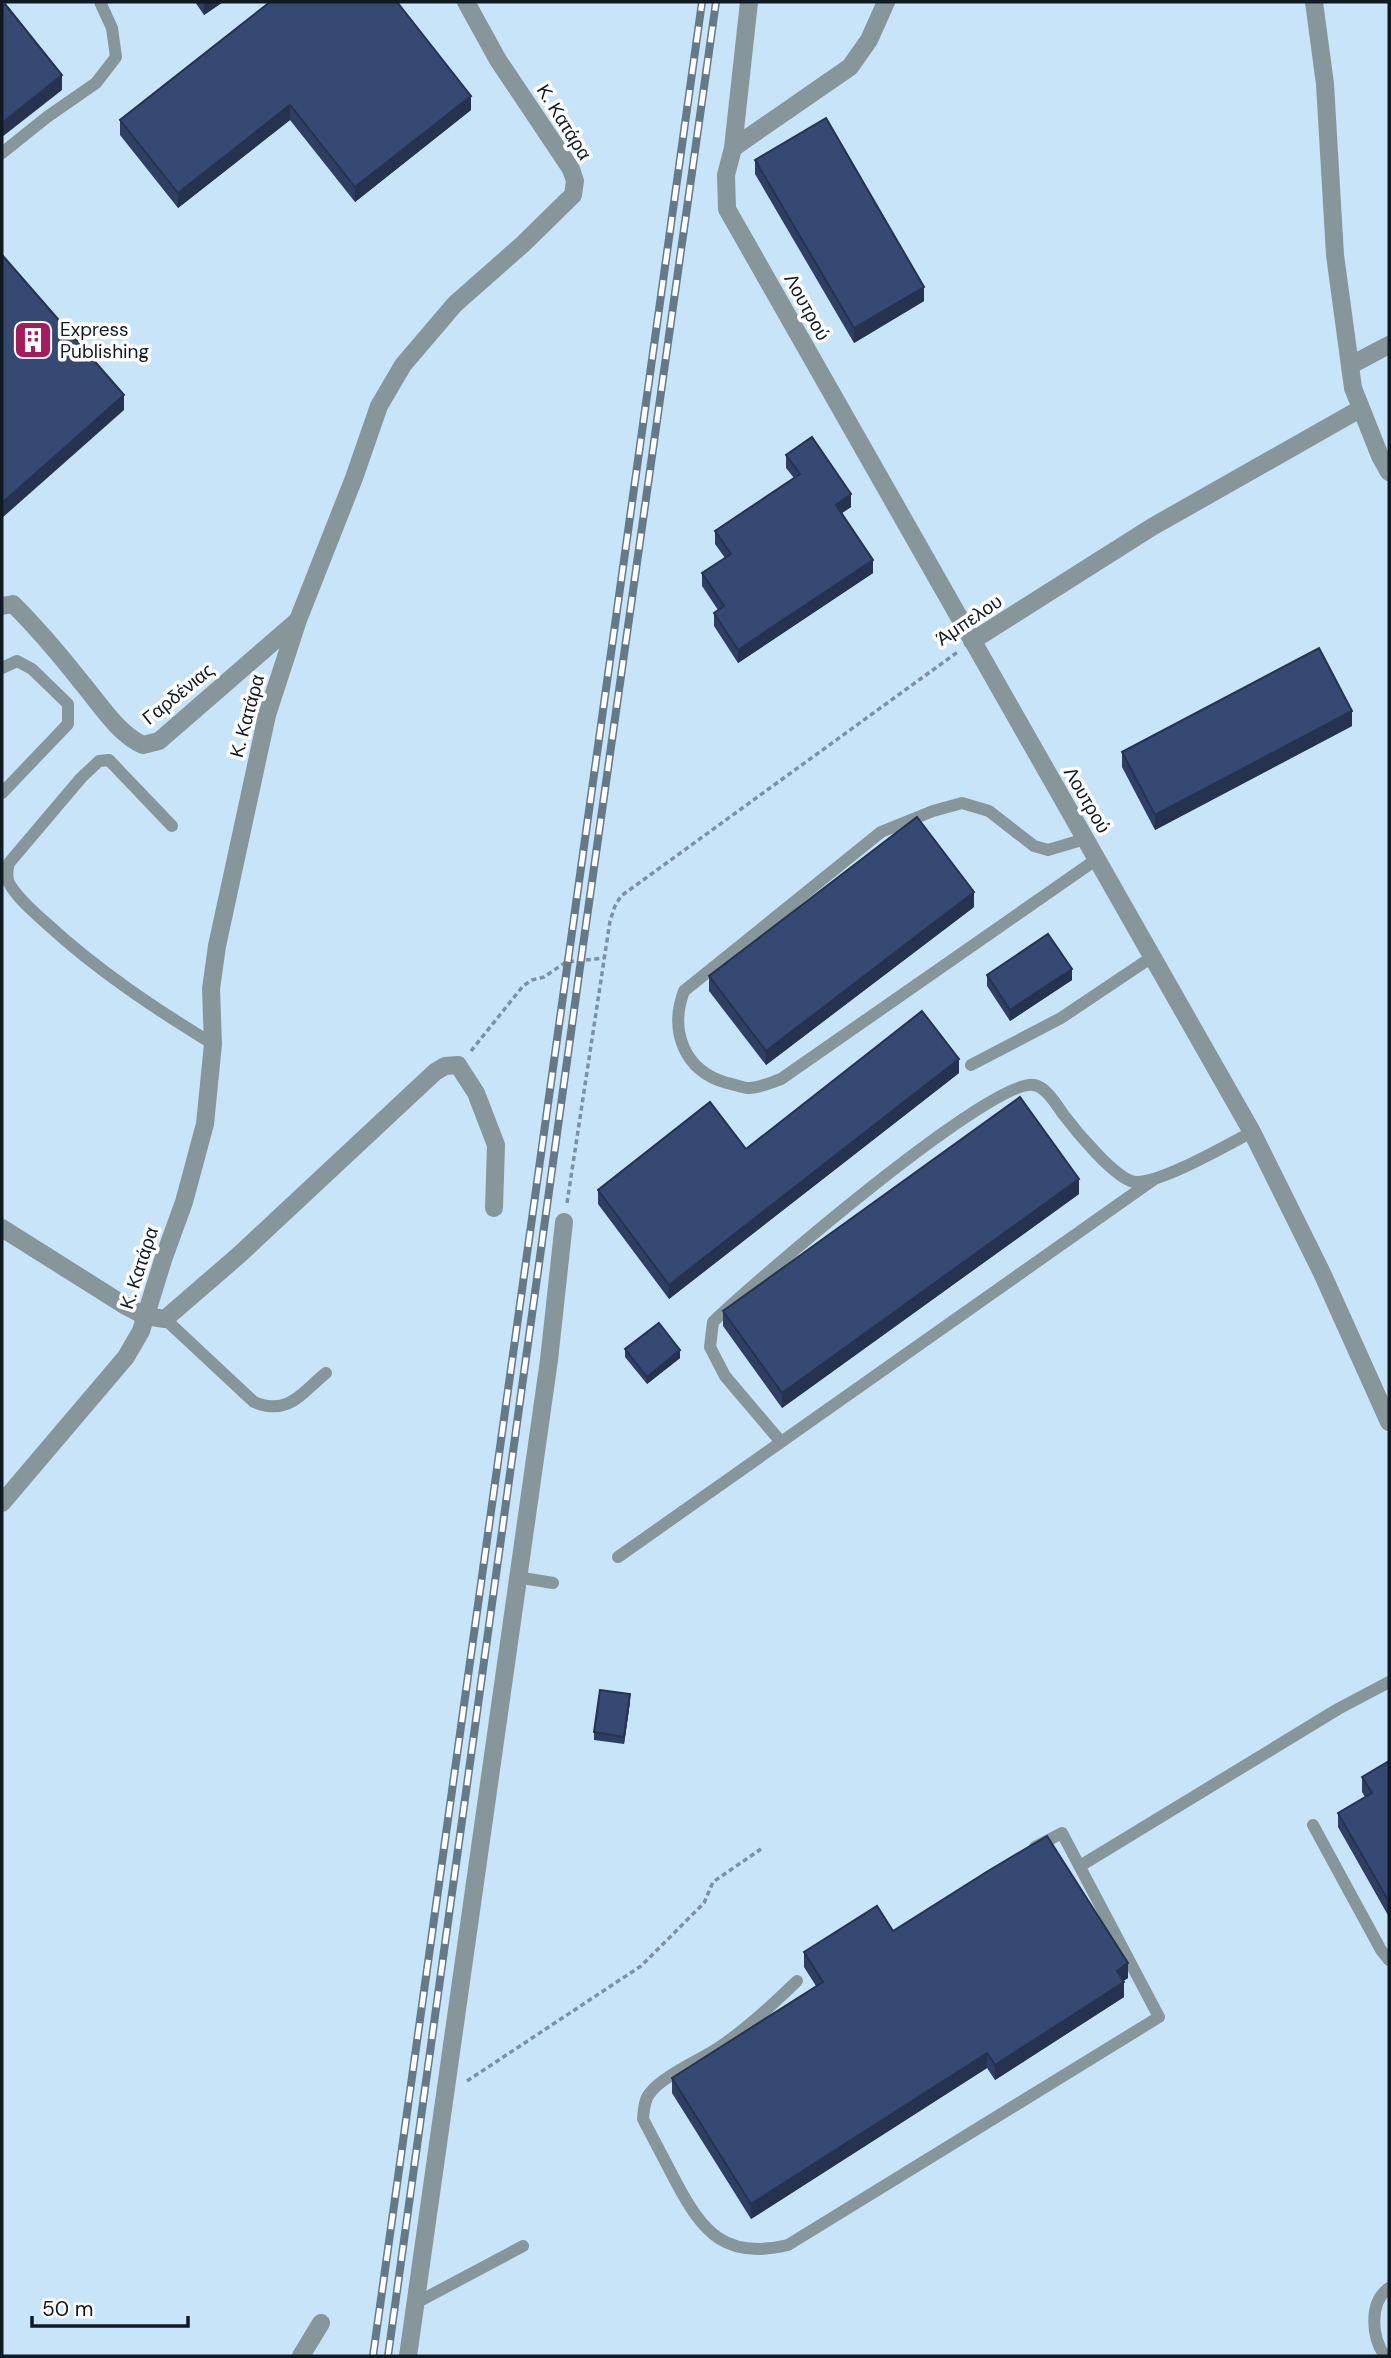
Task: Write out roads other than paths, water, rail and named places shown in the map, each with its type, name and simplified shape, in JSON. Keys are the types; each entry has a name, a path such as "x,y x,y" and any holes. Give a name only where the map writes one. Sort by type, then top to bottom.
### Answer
{"street":[{"name":"Κ. Κατάρα","path":"2,1503 126,1357 141,1331 184,1202 205,1124 213,1044 211,989 223,912 267,715 298,620 354,478 379,406 403,365 455,304 573,195 575,181 571,169 498,60 466,2"},
{"path":"733,148 749,2"},
{"path":"733,148 850,67 869,40 886,2"},
{"path":"1314,2 1325,84 1335,255 1353,387 1360,409 1389,472"},
{"name":"Λουτρού","path":"733,148 726,175 727,209 1252,1132 1322,1273 1389,1422"},
{"path":"1350,365 1389,345"},
{"name":"Άμπελου","path":"972,642 1152,527 1360,409"},
{"name":"Γαρδένιας","path":"2,606 13,604 22,612 110,717 134,741 143,745 159,741 298,620"},
{"path":"2,1228 145,1315 165,1319 239,1255 435,1072 445,1066 458,1065 476,1093 496,1145 494,1208"},
{"path":"408,2356 549,1360 564,1222"},
{"path":"301,2356 321,2323"}],"lane":[{"path":"2,153 96,83 116,57 112,27 101,2"},
{"path":"2,668 17,661 32,669 68,704 68,723 2,793"},
{"path":"172,827 109,760 99,761 81,778 9,863 6,873 10,884 37,915 81,955 156,1009 213,1044"},
{"path":"1085,839 1048,850 1034,846 989,811 962,803 933,811 881,832 684,991 677,1010 679,1034 688,1056 706,1075 749,1088 781,1079 1097,859"},
{"path":"971,1065 1061,1018 1152,957"},
{"path":"781,1442 725,1376 710,1347 712,1322 819,1229 936,1138 998,1097 1024,1084 1037,1085 1120,1175 1134,1182 1154,1180"},
{"path":"618,1557 1154,1180 1252,1132"},
{"path":"165,1319 254,1402 269,1408 286,1406 326,1373"},
{"path":"517,1577 553,1583"},
{"path":"1080,1866 1338,1709 1389,1682"},
{"path":"1313,1825 1389,1960"},
{"path":"797,1981 772,2005 719,2047 663,2080 650,2092 644,2106 643,2119 692,2214 713,2235 741,2248 757,2250 788,2245 1159,2017 1062,1833 1026,1853"},
{"path":"416,2303 523,2246"},
{"path":"1385,2356 1374,2331 1376,2308 1389,2288"}],"railway":[{"path":"373,2356 702,2"},
{"path":"388,2356 716,2"}],"place":[{"name":"Express Publishing","path":"33,340"}]}
